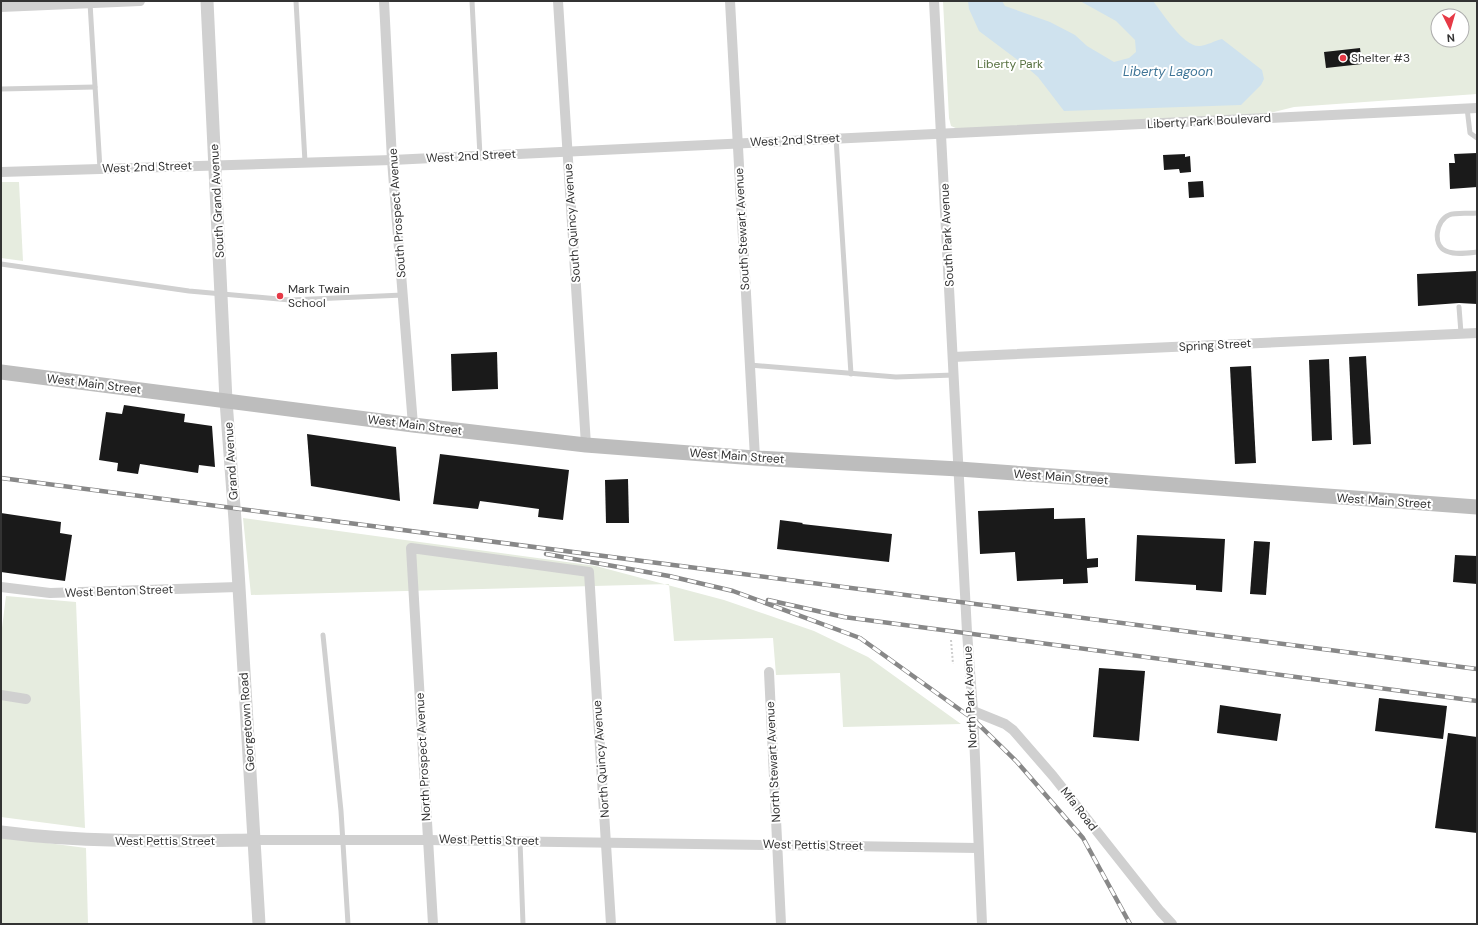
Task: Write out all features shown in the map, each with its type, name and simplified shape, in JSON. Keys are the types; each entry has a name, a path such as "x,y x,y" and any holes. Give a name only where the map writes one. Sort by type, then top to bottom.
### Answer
{"main road":[{"name":"West Main Street","path":"1,372 413,425 586,445 755,458 959,469 1477,507"}],"street":[{"path":"1,7 140,1"},
{"name":"South Grand Avenue","path":"207,1 226,401"},
{"name":"South Prospect Avenue","path":"384,1 392,160 413,425"},
{"name":"South Quincy Avenue","path":"558,1 586,445"},
{"name":"South Stewart Avenue","path":"730,1 755,458"},
{"name":"South Park Avenue","path":"934,1 959,469"},
{"name":"Liberty Park Boulevard","path":"941,133 1472,108"},
{"name":"West 2nd Street","path":"1,172 215,164 392,160 941,133"},
{"name":"Spring Street","path":"953,357 1477,333"},
{"name":"Grand Avenue","path":"226,401 235,520"},
{"name":"North Park Avenue","path":"959,469 973,711 982,924"},
{"name":"Georgetown Road","path":"235,520 260,924"},
{"name":"North Prospect Avenue","path":"433,924 411,548 486,558"},
{"name":"North Quincy Avenue","path":"486,558 589,572 611,924"},
{"name":"West Benton Street","path":"1,587 50,593 238,587"},
{"name":"North Stewart Avenue","path":"769,672 781,924"},
{"path":"1,695 26,699"},
{"name":"Mfa Road","path":"973,711 1005,724 1013,730 1053,776 1160,911 1172,924"},
{"name":"West Pettis Street","path":"1,832 119,842 343,839 978,848"}],"lane":[{"path":"296,1 305,162"},
{"path":"472,1 480,156"},
{"path":"90,3 100,169"},
{"path":"1,89 95,87"},
{"path":"1472,108 1470,133 1477,138"},
{"path":"836,138 851,374"},
{"path":"1477,213 1450,214 1444,218 1439,225 1437,234 1440,246 1445,251 1454,253 1477,252"},
{"path":"1,264 189,291 290,300 403,295"},
{"path":"1459,307 1461,333"},
{"path":"750,365 896,377 954,375"},
{"path":"323,635 343,839 348,924"},
{"path":"520,841 523,924"}],"path":[{"path":"951,640 954,664"}],"green space":[{"name":"Liberty Park","path":"943,1 1477,1 1477,94 1294,107 1262,115 958,129 951,126 949,118"},
{"path":"1,182 19,182 23,261 1,258"},
{"path":"243,518 596,566 664,584 251,595"},
{"path":"669,585 724,600 814,631 868,657 961,724 843,727 840,673 776,675 773,638 674,641"},
{"path":"6,596 76,602 85,828 1,817 1,636"},
{"path":"1,837 86,848 88,924 1,924"}],"water":[{"name":"Liberty Lagoon","path":"968,1 1002,1 1005,6 1050,22 1075,35 1087,46 1114,62 1129,58 1136,52 1135,40 1116,21 1080,1 1153,1 1180,36 1187,41 1194,45 1200,46 1222,39 1262,70 1264,79 1261,85 1241,105 1064,111 1038,77 979,31 969,9"}],"building":[{"name":"Shelter #3","path":"1360,48 1362,64 1326,68 1324,52"},
{"path":"1477,153 1477,187 1450,189 1449,163 1455,163 1454,154"},
{"path":"1185,154 1185,157 1190,156 1191,172 1180,173 1179,169 1164,170 1163,155"},
{"path":"1203,181 1204,197 1189,198 1188,182"},
{"path":"1477,271 1477,304 1459,303 1418,306 1417,274"},
{"path":"497,352 498,389 452,391 451,354"},
{"path":"1366,356 1371,444 1353,445 1349,357"},
{"path":"1329,359 1332,440 1312,441 1309,360"},
{"path":"1251,366 1256,463 1235,464 1230,367"},
{"path":"124,405 185,414 184,422 212,426 215,467 199,465 198,473 140,464 138,474 117,471 118,463 99,460 106,412 122,414"},
{"path":"307,434 396,447 400,501 311,486"},
{"path":"440,454 569,470 563,520 538,517 539,509 480,501 478,509 433,504"},
{"path":"628,479 629,523 606,523 605,480"},
{"path":"1054,508 1054,519 1085,518 1087,559 1098,558 1098,567 1087,568 1088,583 1063,584 1063,579 1017,581 1015,552 980,554 978,511"},
{"path":"1,513 61,522 60,533 72,535 65,581 1,572"},
{"path":"780,520 803,523 802,524 892,534 889,562 777,549"},
{"path":"1137,535 1225,539 1222,592 1196,590 1196,585 1135,581"},
{"path":"1254,541 1270,542 1266,595 1250,594"},
{"path":"1455,555 1477,556 1477,584 1453,582"},
{"path":"1099,668 1145,671 1139,741 1093,737"},
{"path":"1379,698 1447,706 1443,739 1375,731"},
{"path":"1220,705 1281,714 1277,741 1217,733"},
{"path":"1448,733 1477,737 1477,833 1435,828"}],"railway":[{"path":"1,478 1477,669"},
{"path":"546,554 669,576 733,591 860,638 973,719 1017,762 1083,838 1130,924"},
{"path":"768,600 844,617 1477,701"}],"place":[{"name":"Shelter #3","path":"1343,58"},
{"name":"Mark Twain School","path":"280,296"}]}
